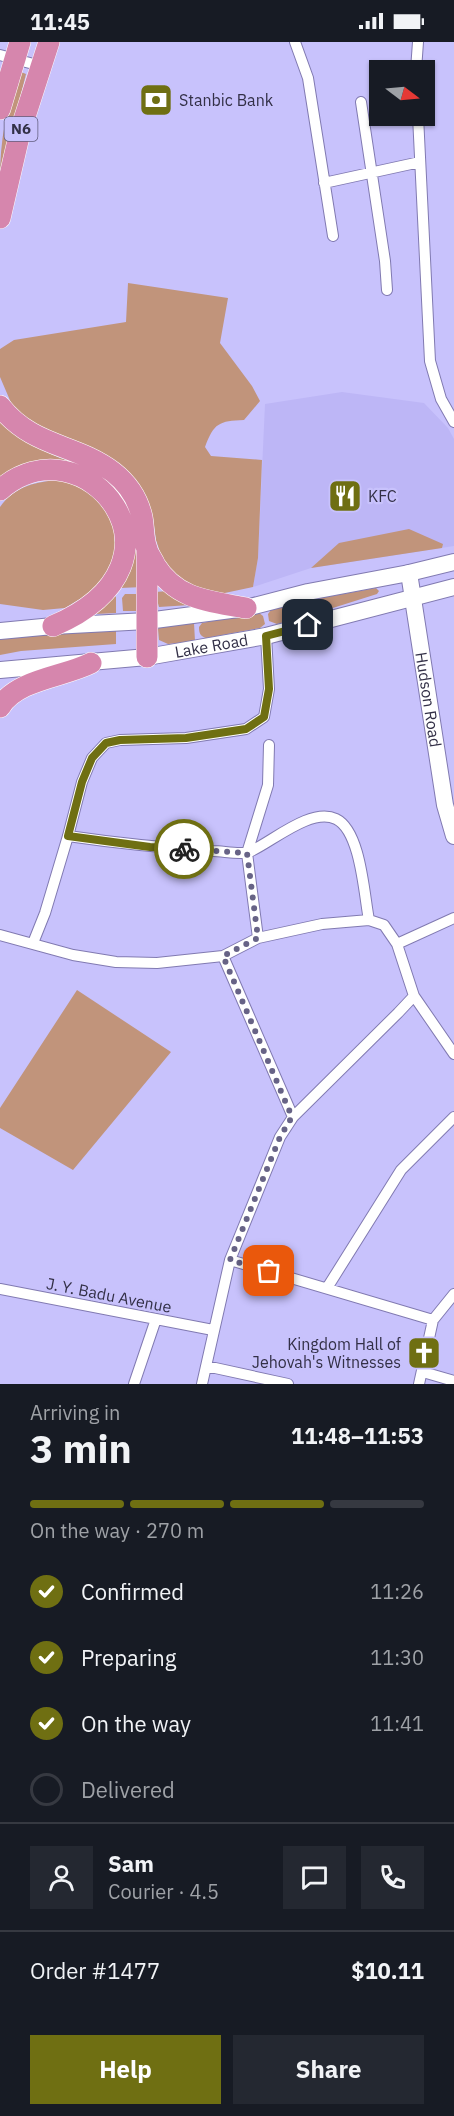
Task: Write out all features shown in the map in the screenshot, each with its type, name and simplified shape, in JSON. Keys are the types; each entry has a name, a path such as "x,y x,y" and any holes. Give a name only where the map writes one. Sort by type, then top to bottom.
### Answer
{"highway":[{"name":"N6","path":"0,218 20,132 49,42"},
{"name":"N6","path":"0,109 11,52"},
{"path":"0,406 30,434 98,462 114,473 136,499 142,515 147,550 147,657"},
{"path":"0,490 22,475 55,470 78,476 97,486 109,496 119,511 124,527 125,556 111,586 85,609 53,626"},
{"path":"147,550 160,572 178,591 199,600 246,608"},
{"path":"0,707 21,687 91,663"}],"main road":[{"name":"Lake Road","path":"0,631 147,621 246,608 308,592 454,562"},
{"name":"Hudson Road","path":"409,573 445,805 454,836"},
{"name":"Lake Road","path":"0,670 147,657 266,636 454,587"}],"street":[{"path":"295,42 308,78 333,236"},
{"path":"417,60 418,42"},
{"path":"11,52 41,66"},
{"path":"361,102 373,172 387,290"},
{"path":"418,126 430,361 441,399 454,422"},
{"path":"324,183 420,162"},
{"path":"33,943 45,913 82,782 92,758 106,743 120,740 186,738 246,729 264,717 269,689 266,636"},
{"path":"258,938 247,853 268,785 269,745"},
{"path":"68,836 150,847 247,853 299,823 321,818 335,818 349,829 356,849 369,920"},
{"path":"397,944 454,918"},
{"path":"0,935 73,955 116,962 157,963 223,956 258,938 322,924 369,920 384,925 397,944 414,996 454,1054"},
{"path":"223,956 292,1117"},
{"path":"202,1384 230,1260 280,1137 292,1117 414,996"},
{"path":"327,1288 401,1170 454,1117"},
{"path":"230,1260 433,1320"},
{"name":"J. Y. Badu Avenue","path":"0,1289 213,1330"},
{"path":"419,1384 433,1320 454,1294"},
{"path":"134,1384 156,1319"},
{"path":"206,1366 288,1384"},
{"path":"423,1372 454,1381"}],"shaded area":[{"path":"21,72 26,74 0,178 5,124 11,97"},
{"path":"128,283 228,298 220,343 252,386 260,401 244,420 229,421 218,425 211,433 205,447 211,456 262,460 258,558 253,587 220,594 189,587 164,564 156,540 153,518 142,489 126,470 25,422 12,405 0,377 0,349 14,340 126,322"},
{"path":"342,392 424,403 448,428 454,439 454,546 311,568 253,587 258,558 265,404"},
{"path":"0,416 31,443 46,452 89,469 114,485 124,498 132,515 138,541 143,587 120,588 129,566 97,478 0,483"},
{"path":"62,480 93,493 113,520 116,554 103,585 65,608 43,610 0,604 0,507 20,489 44,482"},
{"path":"409,529 443,544 442,548 311,568 339,543"},
{"path":"376,588 379,591 377,594 317,613 310,611 310,601 315,599"},
{"path":"168,591 190,605 159,607 155,592"},
{"path":"125,594 141,594 143,611 123,611 122,598"},
{"path":"114,595 116,613 96,614"},
{"path":"300,603 306,609 303,617 277,624 269,621 268,614 271,610"},
{"path":"258,612 263,616 265,624 260,628 206,638 200,633 199,627 202,623"},
{"path":"194,623 195,641 168,644 159,640 158,629 162,626"},
{"path":"116,631 116,644 21,651 0,655 0,636"},
{"path":"77,990 171,1052 73,1170 0,1128 0,1108"}],"way so far":[{"path":"184,849 247,853 258,938 223,956 292,1117 280,1137 230,1260 269,1271"}],"place":[{"name":"Stanbic Bank","path":"156,100"},
{"name":"KFC","path":"345,496"},
{"name":"Kingdom Hall of Jehovah's Witnesses","path":"424,1353"}],"route":[{"path":"184,849 68,836 75,803 92,758 106,743 120,740 186,738 246,729 264,717 269,689 266,636 308,625"}]}
